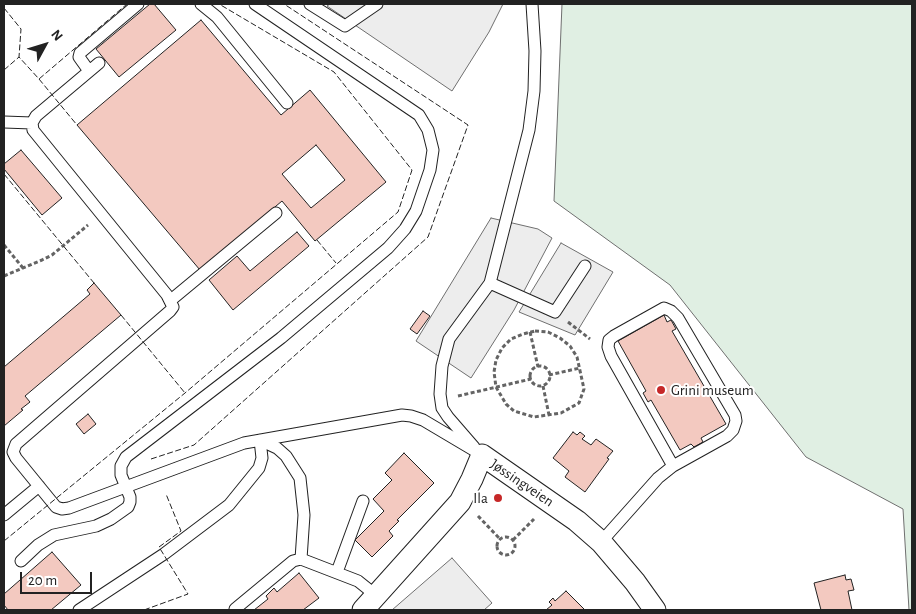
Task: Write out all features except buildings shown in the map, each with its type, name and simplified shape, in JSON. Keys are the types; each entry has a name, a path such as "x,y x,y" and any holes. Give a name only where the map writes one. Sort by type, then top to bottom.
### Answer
{"street":[{"name":"Jøssingveien","path":"369,604 462,498 482,455 577,521 601,542 635,582 655,610"}],"lane":[{"path":"89,71 79,57 80,53 138,4"},
{"path":"202,4 217,17 287,103"},
{"path":"21,561 38,545 54,535 96,526 128,507 130,502 120,466 126,457 280,338 388,248 405,229 416,211 430,170 433,150 428,130 419,115 255,4"},
{"path":"310,4 345,26 377,4"},
{"path":"482,455 442,408 440,394 442,366 449,339 490,283 530,120 534,91 535,51 532,4"},
{"path":"99,63 36,116 32,123 36,135 171,300 173,307 16,444 13,452 16,458 56,507 62,509 69,508 244,443 402,415 423,420 482,455"},
{"path":"4,122 32,123"},
{"path":"171,300 276,213"},
{"path":"490,283 555,312 585,266"},
{"path":"601,542 651,484 673,466 727,436 736,421 735,415 678,318 671,311 664,308 614,336 609,340 608,347 611,356 673,466"},
{"path":"260,440 277,448 286,456 300,478 304,515 301,558"},
{"path":"80,610 164,554 229,505 259,468 262,458 260,440"},
{"path":"4,515 39,486"},
{"path":"337,572 364,502"},
{"path":"235,609 293,561 301,558 358,581 368,589 369,604"}],"path":[{"path":"4,276 52,255 101,214"},
{"path":"4,245 23,268"},
{"path":"555,312 611,356"},
{"path":"530,332 538,367"},
{"path":"530,332 548,332 560,338 570,346 577,357 580,368 584,389 579,403 561,413 534,417 514,410 506,404 496,387 494,372 496,360 502,348 511,339 530,332"},
{"path":"538,367 545,368 549,375 548,382 543,386 534,384 531,379 531,373 538,367"},
{"path":"549,375 580,368"},
{"path":"441,400 531,379"},
{"path":"543,386 549,415"},
{"path":"462,498 500,539"},
{"path":"513,540 552,503"},
{"path":"506,537 513,540 515,550 511,554 505,556 498,551 497,545 500,539 506,537"}],"green space":[{"path":"562,4 912,4 912,610 909,610 903,509 806,457 670,285 554,201"}],"shaded area":[{"path":"330,4 503,4 489,32 452,91 327,6"},
{"path":"491,218 538,229 552,238 514,310 471,378 416,341"},
{"path":"561,243 613,272 575,335 519,312"},
{"path":"452,558 492,603 484,610 392,610"}],"fence":[{"path":"4,8 21,29 19,57 39,79 127,4"},
{"path":"4,541 185,393 398,212 412,170 334,72 219,4"},
{"path":"151,459 194,445 428,237 468,125 284,4"},
{"path":"4,70 19,57"},
{"path":"39,79 77,125"},
{"path":"4,174 94,283"},
{"path":"317,240 336,263"},
{"path":"121,315 185,393"},
{"path":"144,610 188,594 159,547 181,531 166,494"}],"place":[{"name":"Grini museum","path":"661,390"},
{"name":"Ila","path":"498,498"}]}
